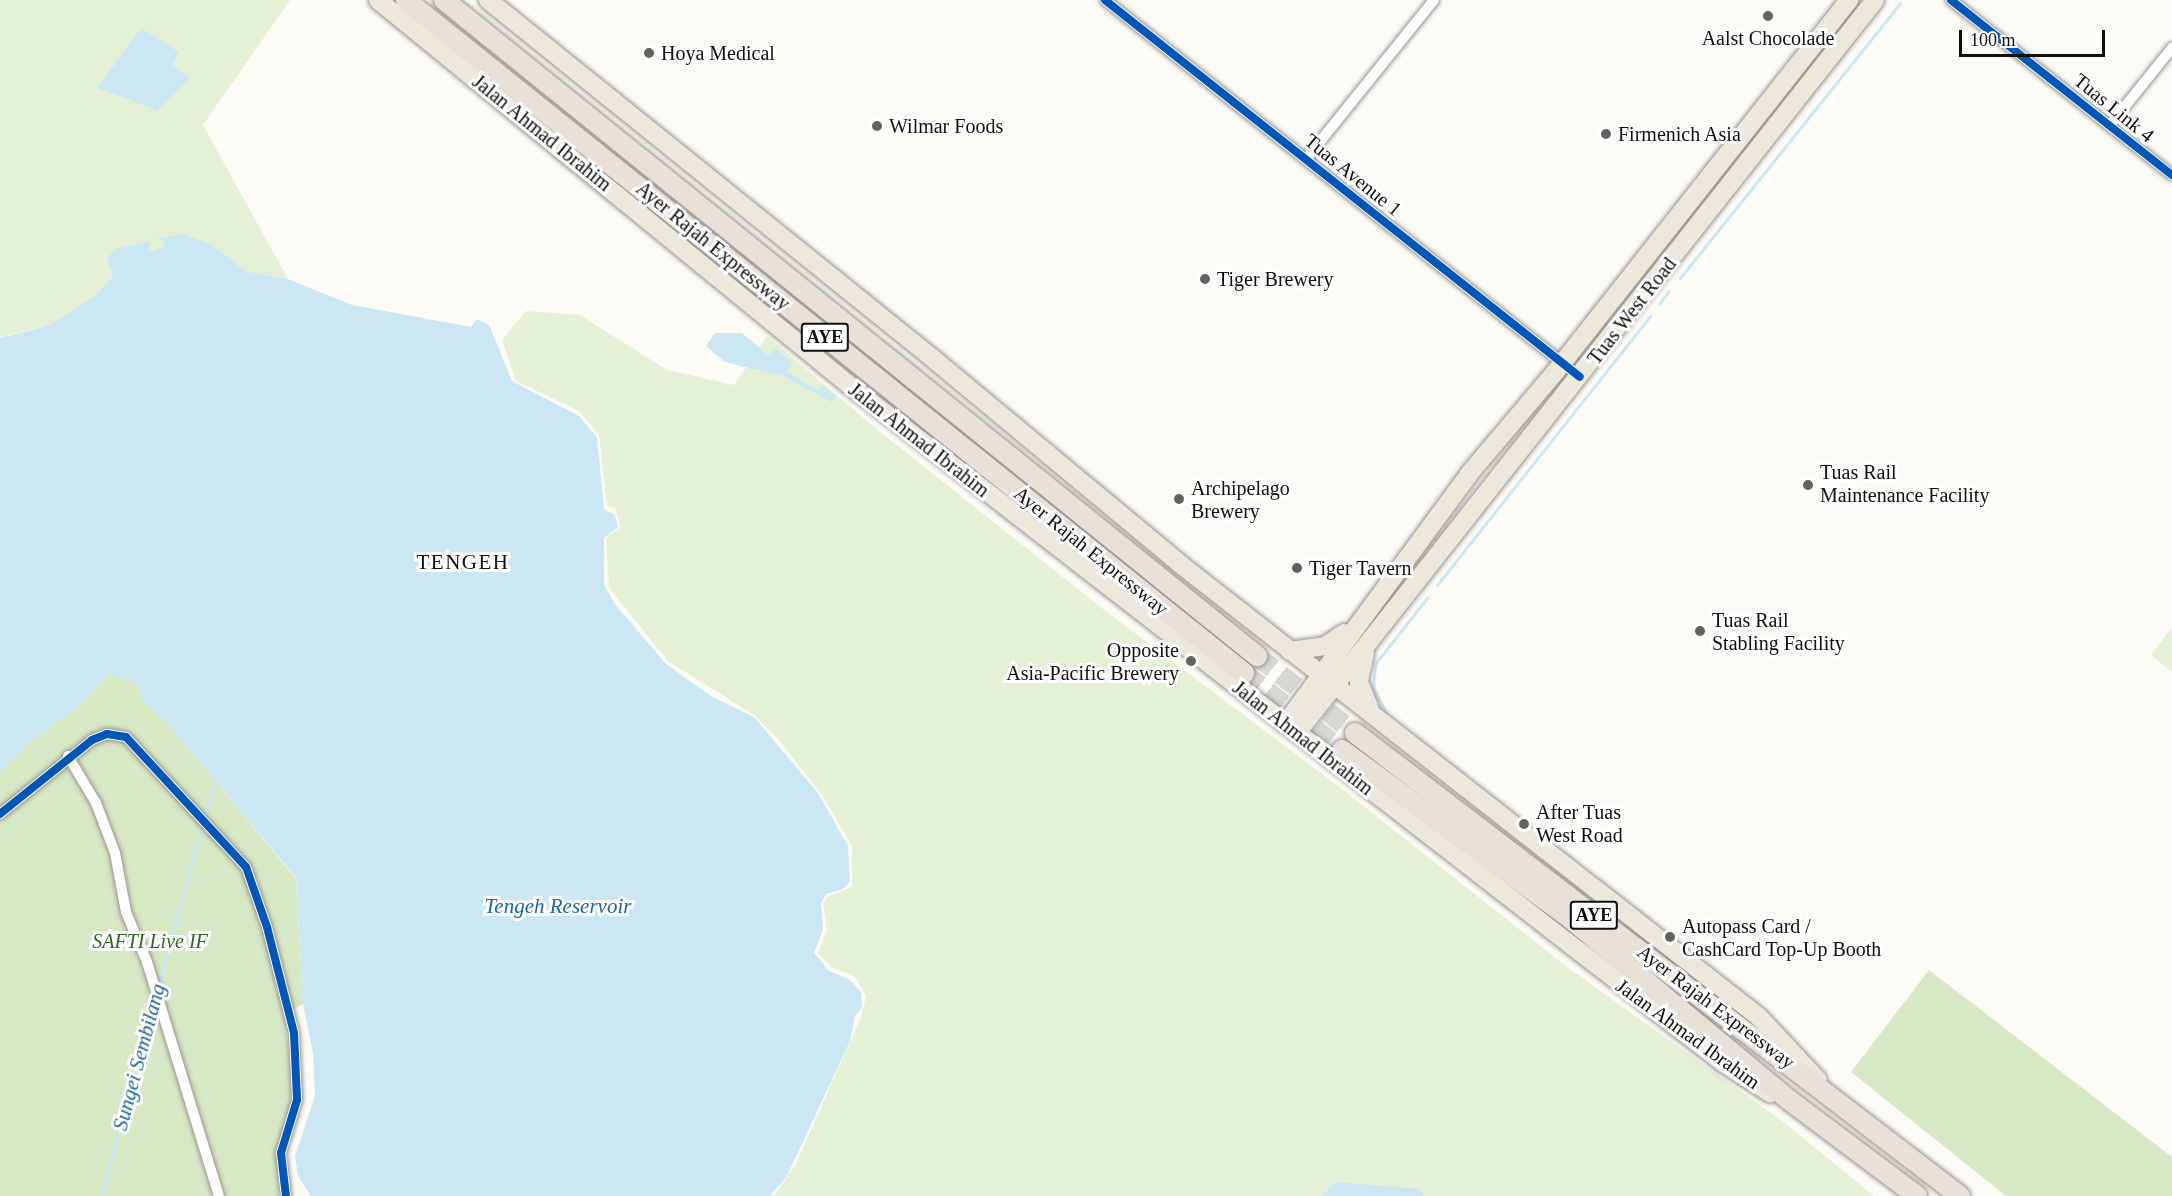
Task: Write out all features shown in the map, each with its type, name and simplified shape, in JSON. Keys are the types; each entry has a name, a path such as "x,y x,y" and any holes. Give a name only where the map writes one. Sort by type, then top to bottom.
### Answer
{"highway":[{"name":"Ayer Rajah Expressway","path":"406,0 1244,673"},
{"name":"Ayer Rajah Expressway","path":"444,0 1257,656"},
{"name":"Ayer Rajah Expressway","path":"1355,733 1834,1096 1960,1196"},
{"name":"Ayer Rajah Expressway","path":"1342,750 1571,919 1789,1100 1917,1196"}],"main road":[{"name":"Jalan Ahmad Ibrahim","path":"378,0 848,384 1723,1063 1773,1095 1789,1100"},
{"path":"488,0 1290,651 1759,1017 1834,1096"},
{"name":"Tuas West Road","path":"1328,679 1359,620 1469,474 1562,364 1849,0"},
{"name":"Tuas West Road","path":"1291,728 1328,679 1376,632 1580,377 1875,0"},
{"path":"1290,651 1325,646 1359,620"},
{"path":"1376,632 1363,658 1359,682 1363,700 1377,717"}],"street":[{"name":"Tuas Avenue 1","path":"1105,0 1580,377"},
{"path":"1306,159 1434,0"},
{"name":"Tuas Link 4","path":"1951,0 2172,175"},
{"path":"2110,125 2172,48"},
{"path":"0,814 69,756 107,734 126,737 246,867 267,927 294,1033 297,1100 281,1153 286,1196"},
{"path":"69,756 96,802 115,853 126,912 147,962 219,1196"}],"green space":[{"path":"0,0 290,0 203,125 288,279 246,271 212,245 157,239 164,242 164,247 149,252 113,276 95,296 47,326 0,337"},
{"path":"526,311 580,315 667,370 734,385 767,336 879,431 1103,609 1338,786 1571,970 1781,1120 1874,1196 774,1196 795,1166 861,1017 866,996 855,977 832,967 818,953 827,930 823,903 827,897 852,887 852,846 822,795 778,739 754,715 668,661 609,588 606,538 620,527 616,509 607,506 599,435 579,411 516,381 502,340"},
{"path":"2172,627 2172,672 2151,655"},
{"name":"SAFTI Live IF","path":"119,675 137,685 144,701 171,727 296,879 303,1004 285,1015 293,1099 277,1153 279,1196 0,1196 0,772 31,741 82,703 106,676"},
{"path":"1929,970 2172,1157 2172,1196 2006,1196 1851,1072"}],"water":[{"path":"141,28 179,52 172,65 190,78 157,110 97,88"},
{"name":"Tengeh Reservoir","path":"182,234 212,245 246,271 288,279 352,305 471,327 477,319 489,325 512,381 579,416 597,438 604,509 615,515 618,527 604,538 604,584 614,603 666,664 711,696 754,717 818,793 848,846 850,881 843,889 826,894 821,903 823,929 814,953 829,971 850,980 861,992 862,1007 855,1016 850,1041 787,1176 770,1196 311,1196 298,1176 295,1156 315,1096 313,1052 303,1004 296,878 171,727 144,701 137,685 119,675 106,676 82,703 31,741 0,772 0,338 47,326 95,296 113,276 107,258 116,249 150,241 149,252 164,247 164,242 156,238"},
{"path":"715,333 742,333 768,355 776,348 792,362 787,372 818,391 823,386 837,397 832,402 783,376 725,362 706,346"},
{"path":"1336,1182 1421,1189 1423,1196 1321,1196"}],"waterway":[{"path":"1680,278 1900,3"},
{"path":"1659,304 1669,291"},
{"path":"1437,585 1650,316"},
{"path":"1386,713 1373,688 1375,664 1428,597"},
{"name":"Sungei Sembilang","path":"204,819 215,780"},
{"name":"Sungei Sembilang","path":"158,987 202,825"},
{"name":"Sungei Sembilang","path":"101,1196 155,999"}],"tunnel":[{"path":"1257,656 1355,733"},
{"path":"1244,673 1342,750"}],"cycle path":[{"path":"1105,0 1580,377"},
{"path":"1951,0 2172,175"},
{"path":"0,814 92,740 107,734 126,737 246,867 267,927 294,1033 297,1100 281,1153 286,1196"}],"place":[{"name":"Aalst Chocolade","path":"1768,16"},
{"name":"Hoya Medical","path":"649,53"},
{"name":"Wilmar Foods","path":"877,126"},
{"name":"Firmenich Asia","path":"1606,134"},
{"name":"Tiger Brewery","path":"1205,279"},
{"name":"Tuas Rail Maintenance Facility","path":"1808,485"},
{"name":"Archipelago Brewery","path":"1179,499"},
{"name":"Tiger Tavern","path":"1297,568"},
{"name":"Tuas Rail Stabling Facility","path":"1700,631"},
{"name":"Opposite Asia-Pacific Brewery","path":"1191,661"},
{"name":"After Tuas West Road","path":"1524,824"},
{"name":"Autopass Card / CashCard Top-Up Booth","path":"1670,937"}],"district":[{"name":"TENGEH","path":"463,562"}]}
